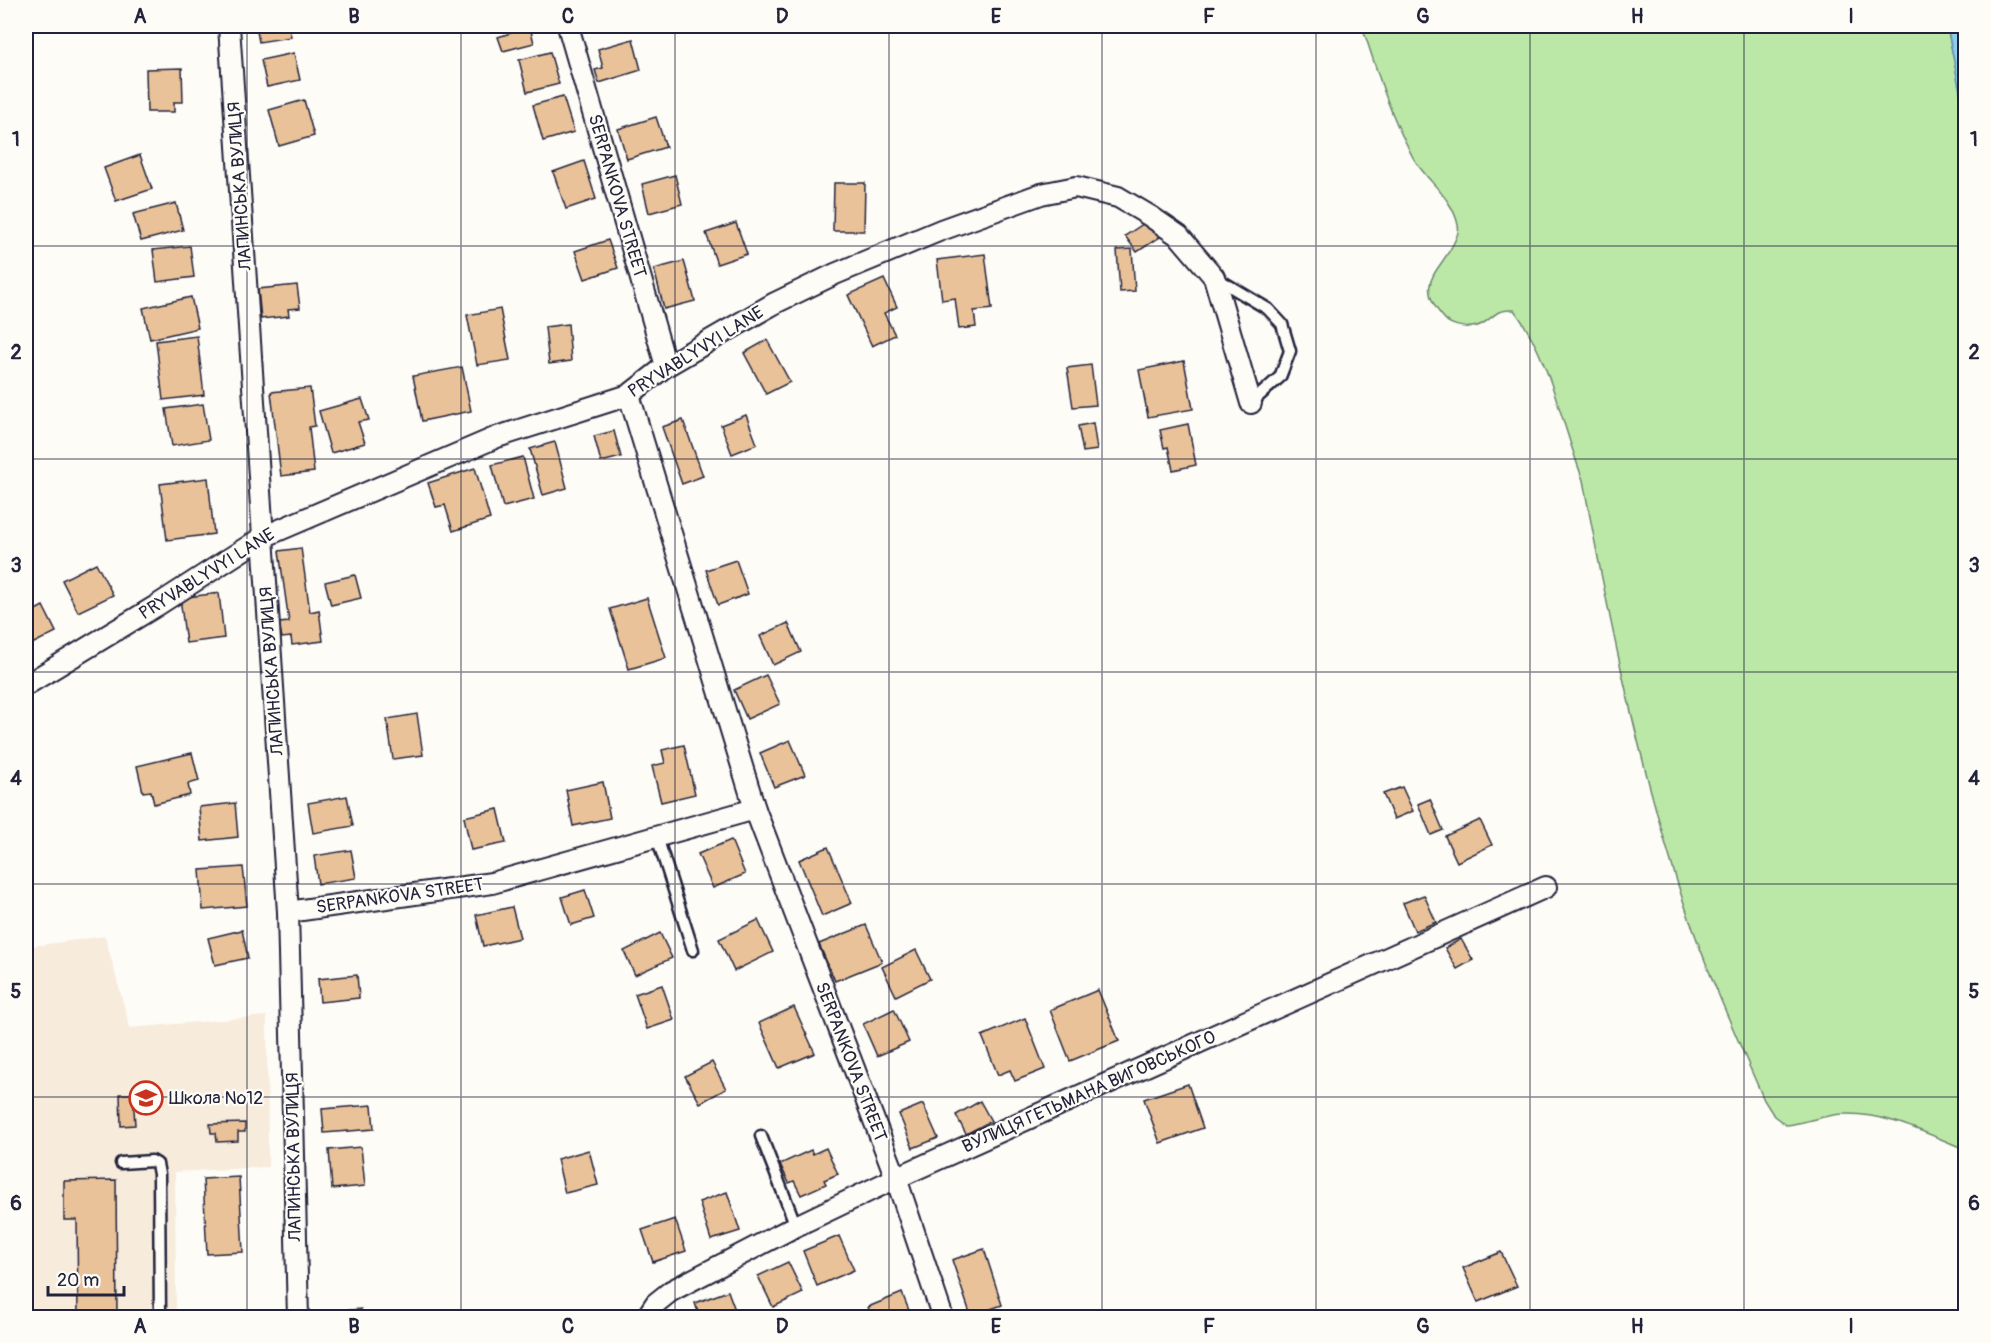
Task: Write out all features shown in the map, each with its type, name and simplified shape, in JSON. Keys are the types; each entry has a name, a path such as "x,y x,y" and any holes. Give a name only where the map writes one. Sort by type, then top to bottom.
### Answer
{"street":[{"name":"ЛАПИНСЬКА ВУЛИЦЯ","path":"229,26 288,912 298,1317"},
{"name":"SERPANKOVA STREET","path":"568,26 666,366"},
{"name":"PRYVABLYVYI LANE","path":"26,685 156,606 263,537 496,437 629,395 666,366 775,303 835,274 941,230 1041,194 1076,187 1118,197 1179,236 1214,277 1251,403"},
{"name":"SERPANKOVA STREET","path":"629,395 755,809 896,1178 943,1317"},
{"name":"SERPANKOVA STREET","path":"288,912 492,883 755,809"},
{"name":"ВУЛИЦЯ ГЕТЬМАНА ВИГОВСЬКОГО","path":"646,1317 656,1303 671,1291 796,1226 896,1178 1546,887"}],"lane":[{"path":"1214,277 1268,309 1282,324 1290,351 1280,378 1251,403"},
{"path":"657,837 693,950"},
{"path":"761,1136 796,1226"},
{"path":"121,1163 152,1161 157,1164 159,1174 160,1317"}],"shaded area":[{"name":"Школа №12","path":"105,936 130,1028 267,1016 268,1167 175,1172 176,1317 26,1317 26,947"}],"green space":[{"path":"1362,26 1947,26 1966,117 1965,1149 1877,1117 1838,1114 1786,1125 1774,1116 1764,1100 1705,961 1675,875 1647,778 1623,679 1583,480 1546,370 1537,349 1514,310 1499,312 1482,324 1467,327 1447,321 1435,305 1430,295 1430,285 1456,238 1458,225 1447,200 1410,153 1388,102"}],"water":[{"path":"1947,26 1965,26 1965,117"}],"building":[{"path":"256,26 289,26 291,37 259,42"},
{"path":"530,27 534,43 503,51 498,37"},
{"path":"633,39 641,70 599,83 595,70 603,68 598,49"},
{"path":"550,52 559,84 527,92 519,60"},
{"path":"294,53 300,80 267,87 261,60"},
{"path":"182,68 183,102 174,102 174,112 147,112 146,69"},
{"path":"563,97 574,132 543,141 533,105"},
{"path":"304,100 314,136 279,146 269,110"},
{"path":"656,117 666,147 627,159 618,129"},
{"path":"140,155 152,189 116,201 104,168"},
{"path":"584,161 596,199 566,209 553,172"},
{"path":"675,175 682,204 649,213 642,184"},
{"path":"834,183 865,183 864,231 833,231"},
{"path":"176,203 183,230 141,241 133,214"},
{"path":"1149,220 1160,237 1137,252 1125,236"},
{"path":"736,223 747,254 717,264 706,233"},
{"path":"608,240 618,268 585,279 575,251"},
{"path":"190,246 194,277 157,282 153,250"},
{"path":"1132,249 1135,291 1120,292 1117,250"},
{"path":"985,254 992,309 974,311 976,327 959,329 955,298 942,300 937,260"},
{"path":"684,261 695,301 664,309 654,269"},
{"path":"884,279 897,307 884,313 895,335 872,346 848,295"},
{"path":"297,285 300,308 288,309 289,316 261,319 258,289"},
{"path":"191,297 198,328 150,339 143,308"},
{"path":"500,309 510,360 477,365 467,315"},
{"path":"568,324 571,361 549,364 545,327"},
{"path":"197,336 204,395 163,400 156,341"},
{"path":"767,340 790,382 766,394 744,353"},
{"path":"1184,361 1193,409 1148,417 1139,370"},
{"path":"1091,365 1096,405 1073,407 1067,368"},
{"path":"462,367 471,411 422,421 413,376"},
{"path":"310,388 315,426 309,427 314,472 281,476 271,392"},
{"path":"362,399 369,420 358,422 365,443 331,453 319,411"},
{"path":"203,404 209,440 172,446 166,409"},
{"path":"746,415 757,444 732,454 721,425"},
{"path":"683,420 703,476 682,484 662,427"},
{"path":"1093,423 1097,450 1083,452 1078,426"},
{"path":"1188,424 1196,465 1173,470 1168,447 1164,448 1160,430"},
{"path":"614,431 621,457 601,462 594,436"},
{"path":"555,442 567,488 543,495 530,449"},
{"path":"523,457 534,499 503,507 492,465"},
{"path":"475,468 490,519 453,531 445,505 436,507 428,483"},
{"path":"208,478 214,534 167,540 160,484"},
{"path":"301,548 310,612 319,610 323,641 292,645 291,637 282,638 279,623 289,622 279,551"},
{"path":"736,560 748,594 718,605 706,570"},
{"path":"96,563 113,595 78,612 62,580"},
{"path":"355,575 361,598 331,605 325,582"},
{"path":"219,593 224,638 186,643 180,598"},
{"path":"647,598 666,658 629,669 610,609"},
{"path":"43,606 56,632 26,647 26,615"},
{"path":"788,623 801,652 773,665 760,636"},
{"path":"766,675 780,704 747,719 734,690"},
{"path":"417,714 423,755 393,759 387,719"},
{"path":"790,740 805,775 774,787 760,753"},
{"path":"26,743 31,753 26,757"},
{"path":"684,745 695,794 661,802 652,766 665,763 662,750"},
{"path":"192,753 199,781 188,784 190,795 154,804 151,791 143,792 137,766"},
{"path":"603,782 610,818 573,826 566,790"},
{"path":"1402,787 1413,811 1394,819 1383,794"},
{"path":"347,796 353,826 313,833 308,803"},
{"path":"1430,799 1443,830 1431,835 1418,804"},
{"path":"235,803 238,837 202,841 199,807"},
{"path":"498,809 506,843 471,850 464,817"},
{"path":"1480,820 1492,845 1457,862 1445,836"},
{"path":"731,840 745,874 713,888 698,854"},
{"path":"828,847 852,903 822,916 799,860"},
{"path":"351,850 356,878 318,884 314,856"},
{"path":"243,867 247,906 203,910 200,870"},
{"path":"585,890 594,918 571,925 562,897"},
{"path":"1424,895 1436,922 1415,931 1403,903"},
{"path":"512,907 520,938 483,946 476,915"},
{"path":"758,920 773,952 734,971 719,939"},
{"path":"866,925 882,962 835,981 819,944"},
{"path":"242,930 248,958 215,965 208,938"},
{"path":"660,933 672,958 635,975 624,951"},
{"path":"1461,939 1473,960 1457,969 1445,948"},
{"path":"916,950 930,979 896,996 882,967"},
{"path":"357,975 359,998 320,1002 318,979"},
{"path":"662,985 674,1020 647,1029 635,994"},
{"path":"1098,990 1119,1041 1070,1061 1050,1010"},
{"path":"794,1007 815,1053 779,1068 759,1023"},
{"path":"894,1009 909,1042 877,1056 863,1024"},
{"path":"1025,1018 1045,1069 1015,1081 1010,1070 998,1075 982,1036"},
{"path":"712,1062 726,1089 700,1103 685,1076"},
{"path":"1188,1084 1203,1128 1160,1143 1144,1099"},
{"path":"120,1094 133,1094 135,1125 121,1126"},
{"path":"980,1101 991,1121 966,1134 956,1115"},
{"path":"923,1104 938,1138 913,1148 899,1114"},
{"path":"372,1105 374,1129 324,1133 322,1109"},
{"path":"245,1123 245,1132 238,1132 238,1141 217,1142 216,1133 211,1133 210,1124"},
{"path":"361,1147 365,1186 332,1189 329,1150"},
{"path":"826,1148 838,1174 824,1180 826,1184 801,1195 794,1181 789,1183 780,1164 811,1150 813,1154"},
{"path":"589,1150 598,1185 565,1193 557,1159"},
{"path":"239,1177 243,1252 207,1254 203,1179"},
{"path":"116,1180 117,1318 78,1318 77,1220 64,1220 64,1181"},
{"path":"727,1192 740,1231 711,1240 699,1202"},
{"path":"675,1219 686,1251 653,1262 642,1230"},
{"path":"839,1236 854,1270 817,1286 803,1251"},
{"path":"984,1249 1002,1305 971,1316 952,1260"},
{"path":"1501,1252 1517,1286 1478,1302 1463,1268"},
{"path":"788,1262 803,1293 773,1307 758,1276"},
{"path":"728,1291 738,1318 700,1318 695,1303"},
{"path":"902,1293 912,1318 872,1318 868,1307"},
{"path":"361,1309 362,1318 330,1318 330,1312"}],"place":[{"name":"Школа №12","path":"146,1098"}]}
